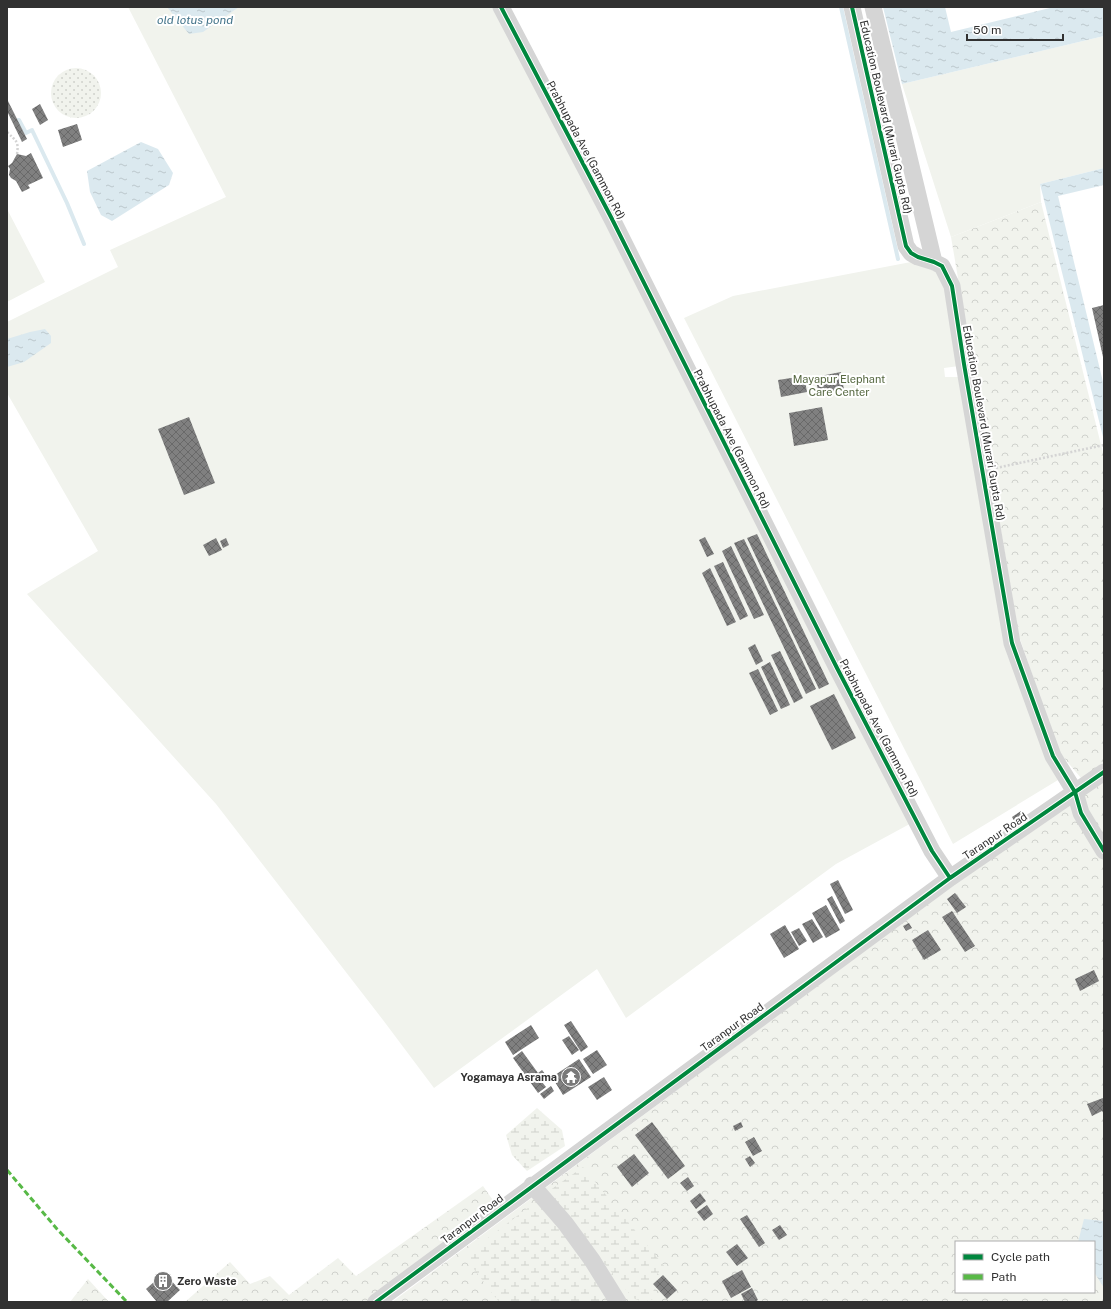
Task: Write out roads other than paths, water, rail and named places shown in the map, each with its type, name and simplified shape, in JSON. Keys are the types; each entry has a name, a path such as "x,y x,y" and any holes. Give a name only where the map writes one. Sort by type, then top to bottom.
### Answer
{"street":[{"name":"Prabhupada Ave (Gammon Rd)","path":"501,7 612,219 837,668 932,851 950,878"},
{"name":"Education Boulevard (Murari Gupta Rd)","path":"852,7 906,246 911,253 918,257 942,266 952,286 1012,643 1053,756 1075,792 1081,813 1104,851"},
{"path":"873,7 934,262"},
{"name":"Taranpur Road","path":"376,1302 532,1185 950,878 1104,772"},
{"path":"532,1185 565,1223 592,1260 618,1302"}],"water":[{"name":"old lotus pond","path":"167,7 239,7 203,32 189,34"},
{"path":"883,7 945,7 951,32 1054,7 1104,7 1104,36 902,84"},
{"path":"141,142 158,149 173,173 169,185 112,221 101,215 90,192 87,171"},
{"path":"1104,168 1104,185 1058,196 1104,386 1103,437 1040,184"},
{"path":"45,329 51,336 51,343 24,362 7,367 7,339"},
{"path":"1084,1219 1104,1221 1104,1288 1095,1274 1095,1241 1078,1241"}],"waterway":[{"path":"841,7 898,259"},
{"path":"18,120 26,133 32,130 67,203 84,244"}],"place":[{"name":"Yogamaya Asrama","path":"571,1077"},
{"name":"Zero Waste","path":"163,1281"}],"park label":[{"name":"Mayapur Elephant Care Center","path":"839,385"}]}
